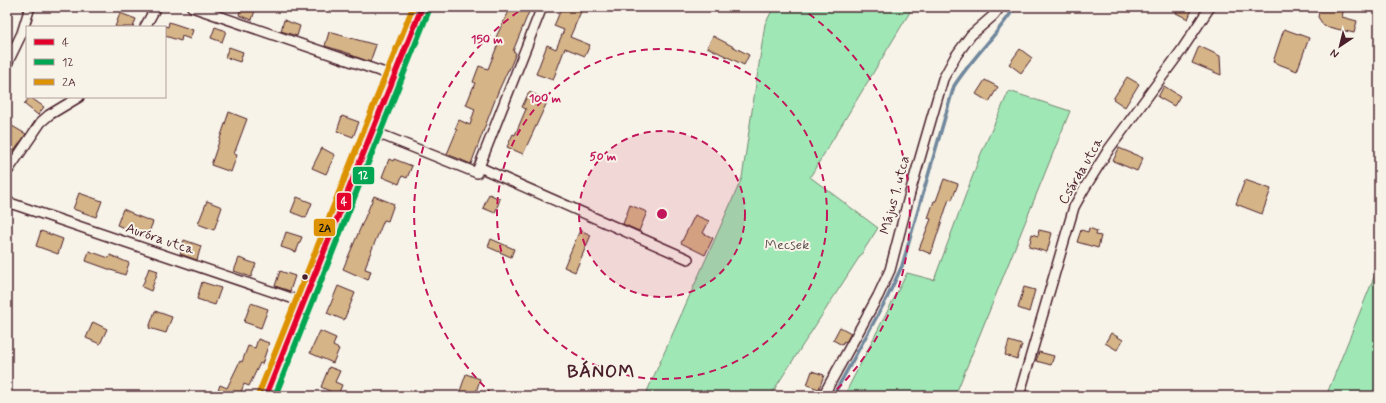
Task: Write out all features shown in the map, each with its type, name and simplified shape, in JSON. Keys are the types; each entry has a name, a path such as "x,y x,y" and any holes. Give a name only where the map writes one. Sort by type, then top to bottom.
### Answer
{"main road":[{"path":"266,396 422,7"}],"street":[{"path":"7,64 22,32 30,7"},
{"path":"146,26 156,7"},
{"path":"192,7 394,76"},
{"path":"372,131 477,173 542,7"},
{"name":"Május 1. utca","path":"823,396 867,316 890,270 911,189 943,79 971,35 994,15 1000,7"},
{"name":"Csárda utca","path":"1019,396 1074,207 1109,149 1181,51 1210,7"},
{"path":"7,44 12,54"},
{"path":"7,172 41,122 49,115 77,98"},
{"path":"479,167 688,260"},
{"name":"Auróra utca","path":"7,202 303,302"}],"green space":[{"name":"Mecsek","path":"774,7 913,7 810,177 878,228 770,396 645,396 742,178 765,24"},
{"path":"1009,91 1070,111 955,396 844,396 907,273 934,280 980,156"},
{"path":"1379,265 1379,396 1326,396"}],"building":[{"path":"241,7 256,7 252,20 239,15"},
{"path":"511,7 531,7 513,51 516,53 498,92 471,164 447,154 457,130 455,129 459,120 470,125 475,109 466,105 475,83 473,82 479,66 488,69 500,39 496,37"},
{"path":"562,7 583,7 570,37 590,45 585,56 565,48 553,80 536,74 547,45 556,49 564,30 554,26"},
{"path":"1179,7 1193,7 1188,19 1176,13"},
{"path":"1320,7 1344,8 1342,17 1357,21 1354,33 1324,26 1318,17"},
{"path":"120,13 136,19 133,26 115,26"},
{"path":"284,20 300,26 297,36 281,31"},
{"path":"169,22 193,30 190,39 182,36 181,41 166,36 166,26 168,27"},
{"path":"215,27 226,31 222,42 211,38"},
{"path":"1284,29 1309,38 1297,71 1273,62"},
{"path":"329,32 376,45 370,62 325,46"},
{"path":"713,36 749,55 744,65 707,47"},
{"path":"1199,46 1220,56 1221,75 1192,63"},
{"path":"229,47 243,52 240,62 225,57"},
{"path":"1020,49 1032,58 1021,73 1009,64"},
{"path":"1127,77 1139,84 1125,107 1113,99"},
{"path":"985,80 998,87 989,102 976,94"},
{"path":"1164,86 1180,96 1174,106 1158,97"},
{"path":"529,92 548,100 523,154 507,147 513,134 515,135 526,109 522,107"},
{"path":"29,98 31,98 44,107 38,115 24,104"},
{"path":"229,112 247,119 234,154 237,155 231,172 211,165"},
{"path":"342,116 359,122 353,137 337,131"},
{"path":"12,126 26,134 13,153 7,150 7,134"},
{"path":"322,148 335,155 326,174 312,168"},
{"path":"1119,148 1143,158 1137,171 1113,161"},
{"path":"389,159 393,161 394,159 412,166 407,178 402,176 399,184 382,177"},
{"path":"944,179 958,184 952,200 949,199 931,254 919,249 931,219 928,218 934,201 936,201"},
{"path":"1245,180 1271,189 1262,214 1236,204"},
{"path":"79,193 102,201 96,217 73,209"},
{"path":"489,194 500,199 495,213 483,208"},
{"path":"374,196 394,204 388,221 384,220 368,259 365,269 371,271 368,280 343,269"},
{"path":"297,197 312,203 306,218 291,212"},
{"path":"207,201 222,207 214,230 198,224"},
{"path":"630,205 647,212 639,231 623,224"},
{"path":"123,209 153,222 147,237 117,225"},
{"path":"695,215 709,221 703,233 713,238 705,255 681,243"},
{"path":"1089,228 1097,231 1096,235 1101,236 1098,248 1077,242 1081,230 1088,232"},
{"path":"580,230 591,235 575,272 564,267"},
{"path":"1039,230 1052,233 1047,252 1029,247 1032,234 1038,236"},
{"path":"41,231 63,239 58,254 36,246"},
{"path":"286,232 302,237 296,252 281,247"},
{"path":"491,239 514,249 511,257 488,247"},
{"path":"184,240 201,246 197,260 180,254"},
{"path":"89,251 109,258 110,255 129,263 125,275 86,261"},
{"path":"239,258 256,264 251,277 234,271"},
{"path":"149,268 158,271 151,291 142,287"},
{"path":"280,271 295,276 290,291 275,286"},
{"path":"202,282 221,288 215,305 197,299"},
{"path":"338,286 355,293 344,320 327,313"},
{"path":"1024,287 1035,290 1029,312 1018,308"},
{"path":"251,303 268,309 261,328 244,322"},
{"path":"155,311 172,317 166,333 149,328"},
{"path":"93,322 107,329 100,344 86,338"},
{"path":"840,327 851,333 846,342 844,341 842,345 833,340"},
{"path":"320,331 336,338 333,346 339,349 333,363 310,353"},
{"path":"1111,333 1123,340 1117,350 1105,343"},
{"path":"258,339 269,343 262,364 260,363 249,386 244,384 241,392 247,396 216,396 220,385 227,388 240,361 242,362 248,346 255,348"},
{"path":"1009,341 1022,345 1017,359 1005,355"},
{"path":"1039,352 1054,356 1051,365 1036,361"},
{"path":"329,367 340,371 335,382 342,385 338,395 321,387"},
{"path":"812,371 824,375 819,389 807,385"},
{"path":"466,374 480,379 475,396 459,394"}],"waterway":[{"path":"833,396 886,300 902,266 954,86 1015,7"}],"transit line":[{"name":"2A","path":"259,393 413,7"},
{"name":"4","path":"266,396 422,7"},
{"name":"12","path":"275,396 429,10"}],"district":[{"name":"BÁNOM","path":"601,372"}]}
